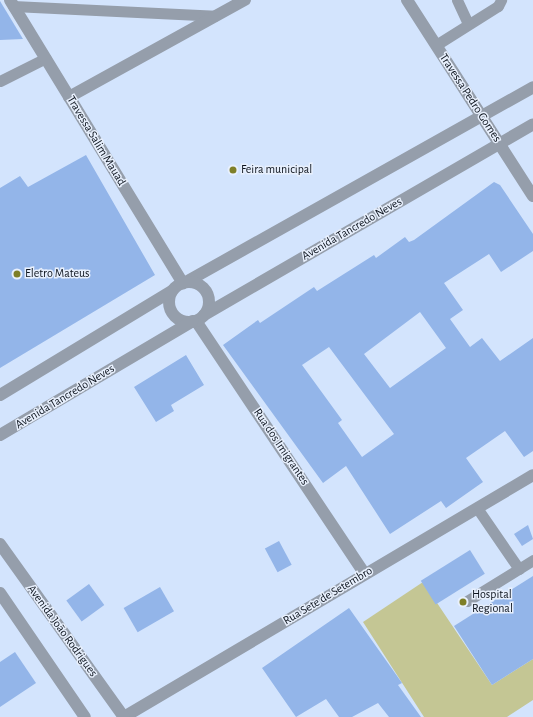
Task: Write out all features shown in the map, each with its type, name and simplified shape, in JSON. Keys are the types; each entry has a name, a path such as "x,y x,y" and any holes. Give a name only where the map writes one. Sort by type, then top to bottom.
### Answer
{"street":[{"path":"69,97 245,0"},
{"name":"Travessa Pedro Gomes","path":"407,0 533,196"},
{"name":"Travessa Salim Mauad","path":"12,3 184,282"},
{"path":"0,395 172,292 184,282 480,114 533,87"},
{"name":"Avenida Tancredo Neves","path":"0,435 533,124"},
{"path":"172,292 169,304 175,316 198,319 209,304 206,292 198,284 184,282"},
{"name":"Rua dos Imigrantes","path":"198,319 365,574"},
{"name":"Rua Sete de Setembro","path":"124,717 533,475"},
{"name":"Avenida João Rodrigues","path":"0,544 124,717"},
{"path":"0,593 84,717"}],"lane":[{"path":"457,0 468,24"},
{"path":"436,45 498,6 501,0"},
{"path":"12,3 215,16"},
{"path":"0,81 46,58"},
{"path":"476,508 519,569"},
{"path":"467,600 533,560"}],"green space":[{"path":"423,582 492,685 533,659 533,700 507,717 424,717 363,622"}],"building":[{"path":"0,1 23,39 0,40"},
{"path":"86,155 155,275 0,368 0,188 20,176 28,187"},
{"path":"494,182 500,185 533,234 533,251 501,272 489,254 444,283 463,310 450,319 470,347 482,338 500,361 533,338 533,451 524,457 505,431 466,458 483,482 446,508 441,501 390,534 346,466 323,483 223,345 258,320 260,323 314,287 317,291 374,255 376,258 405,237 409,242 414,240","holes":["420,312 446,348 390,388 364,354","329,347 394,434 362,457 338,423 342,420 302,365"]},
{"path":"186,355 204,385 171,405 174,411 156,422 134,387"},
{"path":"528,525 533,539 522,546 514,534"},
{"path":"279,541 292,565 278,572 265,549"},
{"path":"470,550 485,574 436,604 421,581"},
{"path":"533,576 533,659 492,685 454,626"},
{"path":"89,584 104,605 82,621 66,600"},
{"path":"160,587 174,611 138,632 124,608"},
{"path":"349,608 402,683 398,685 421,717 389,717 378,703 352,717 339,717 326,699 296,717 262,668"},
{"path":"15,652 36,683 0,707 0,662"}],"place":[{"name":"Feira municipal","path":"233,170"},
{"name":"Eletro Mateus","path":"17,274"},
{"name":"Hospital Regional","path":"463,602"}]}
